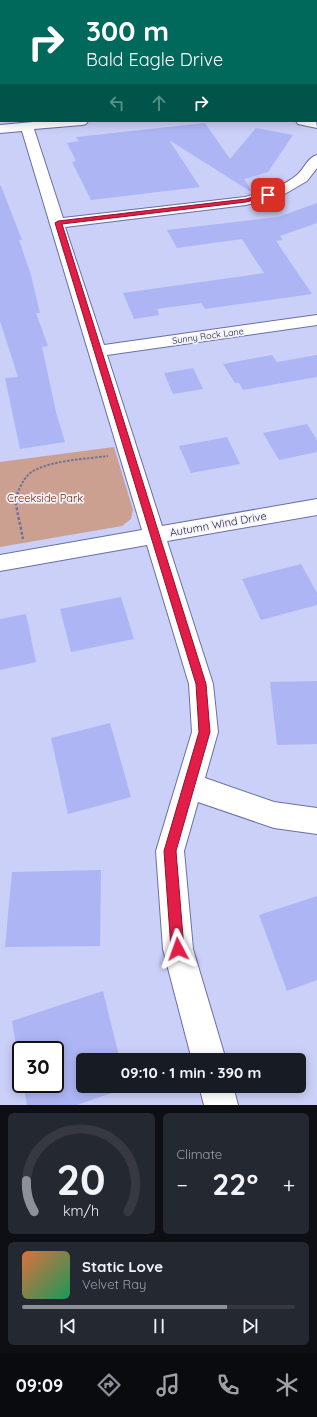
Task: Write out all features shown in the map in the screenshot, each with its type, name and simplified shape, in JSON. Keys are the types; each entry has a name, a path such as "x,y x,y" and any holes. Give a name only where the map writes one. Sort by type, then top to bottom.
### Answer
{"street":[{"path":"0,129 73,122"},
{"path":"307,122 317,124"},
{"path":"27,127 201,684 205,732 170,851 178,949 207,1053"},
{"path":"58,223 246,201 278,192 296,182 302,178 317,159"},
{"name":"Sunny Rock Lane","path":"98,351 317,320"},
{"name":"Autumn Wind Drive","path":"0,563 317,506"},
{"path":"190,786 274,815 317,821"},
{"path":"218,1093 221,1105"}],"path":[{"path":"26,559 16,500 22,482 34,470 53,464 129,453"}],"green space":[{"name":"Creekside Park","path":"114,447 133,510 131,519 122,526 0,547 0,462"}],"building":[{"path":"205,123 230,159 256,128 293,135 268,172 244,179 253,193 169,140 200,187 91,200 72,162 76,161 67,143 79,141 76,137"},
{"path":"0,186 22,240 19,240 31,275 40,313 36,313 48,346 42,347 56,412 65,442 20,449 5,378 18,377 0,321"},
{"path":"317,203 317,223 280,236 283,240 276,241 312,294 205,309 201,303 157,309 159,315 134,319 123,293 264,273 242,239 177,248 167,230 278,217"},
{"path":"272,355 277,362 317,355 317,377 243,390 239,383 235,383 223,364"},
{"path":"193,368 203,389 173,394 164,373"},
{"path":"307,424 317,440 317,452 279,460 263,433"},
{"path":"227,437 240,464 191,473 179,446"},
{"path":"301,564 317,593 317,605 261,620 242,579"},
{"path":"121,597 134,639 71,652 60,609"},
{"path":"26,614 36,662 0,670 0,619"},
{"path":"317,681 317,744 277,745 270,682"},
{"path":"110,723 131,797 68,814 51,738"},
{"path":"101,870 100,946 5,947 12,872"},
{"path":"317,896 317,980 287,991 259,915"},
{"path":"103,991 118,1053 76,1053 76,1093 112,1093 77,1105 27,1105 25,1093 64,1093 64,1041 15,1041 12,1021"}],"route":[{"path":"178,949 170,851 205,732 201,684 58,223 246,201 268,195"}]}
